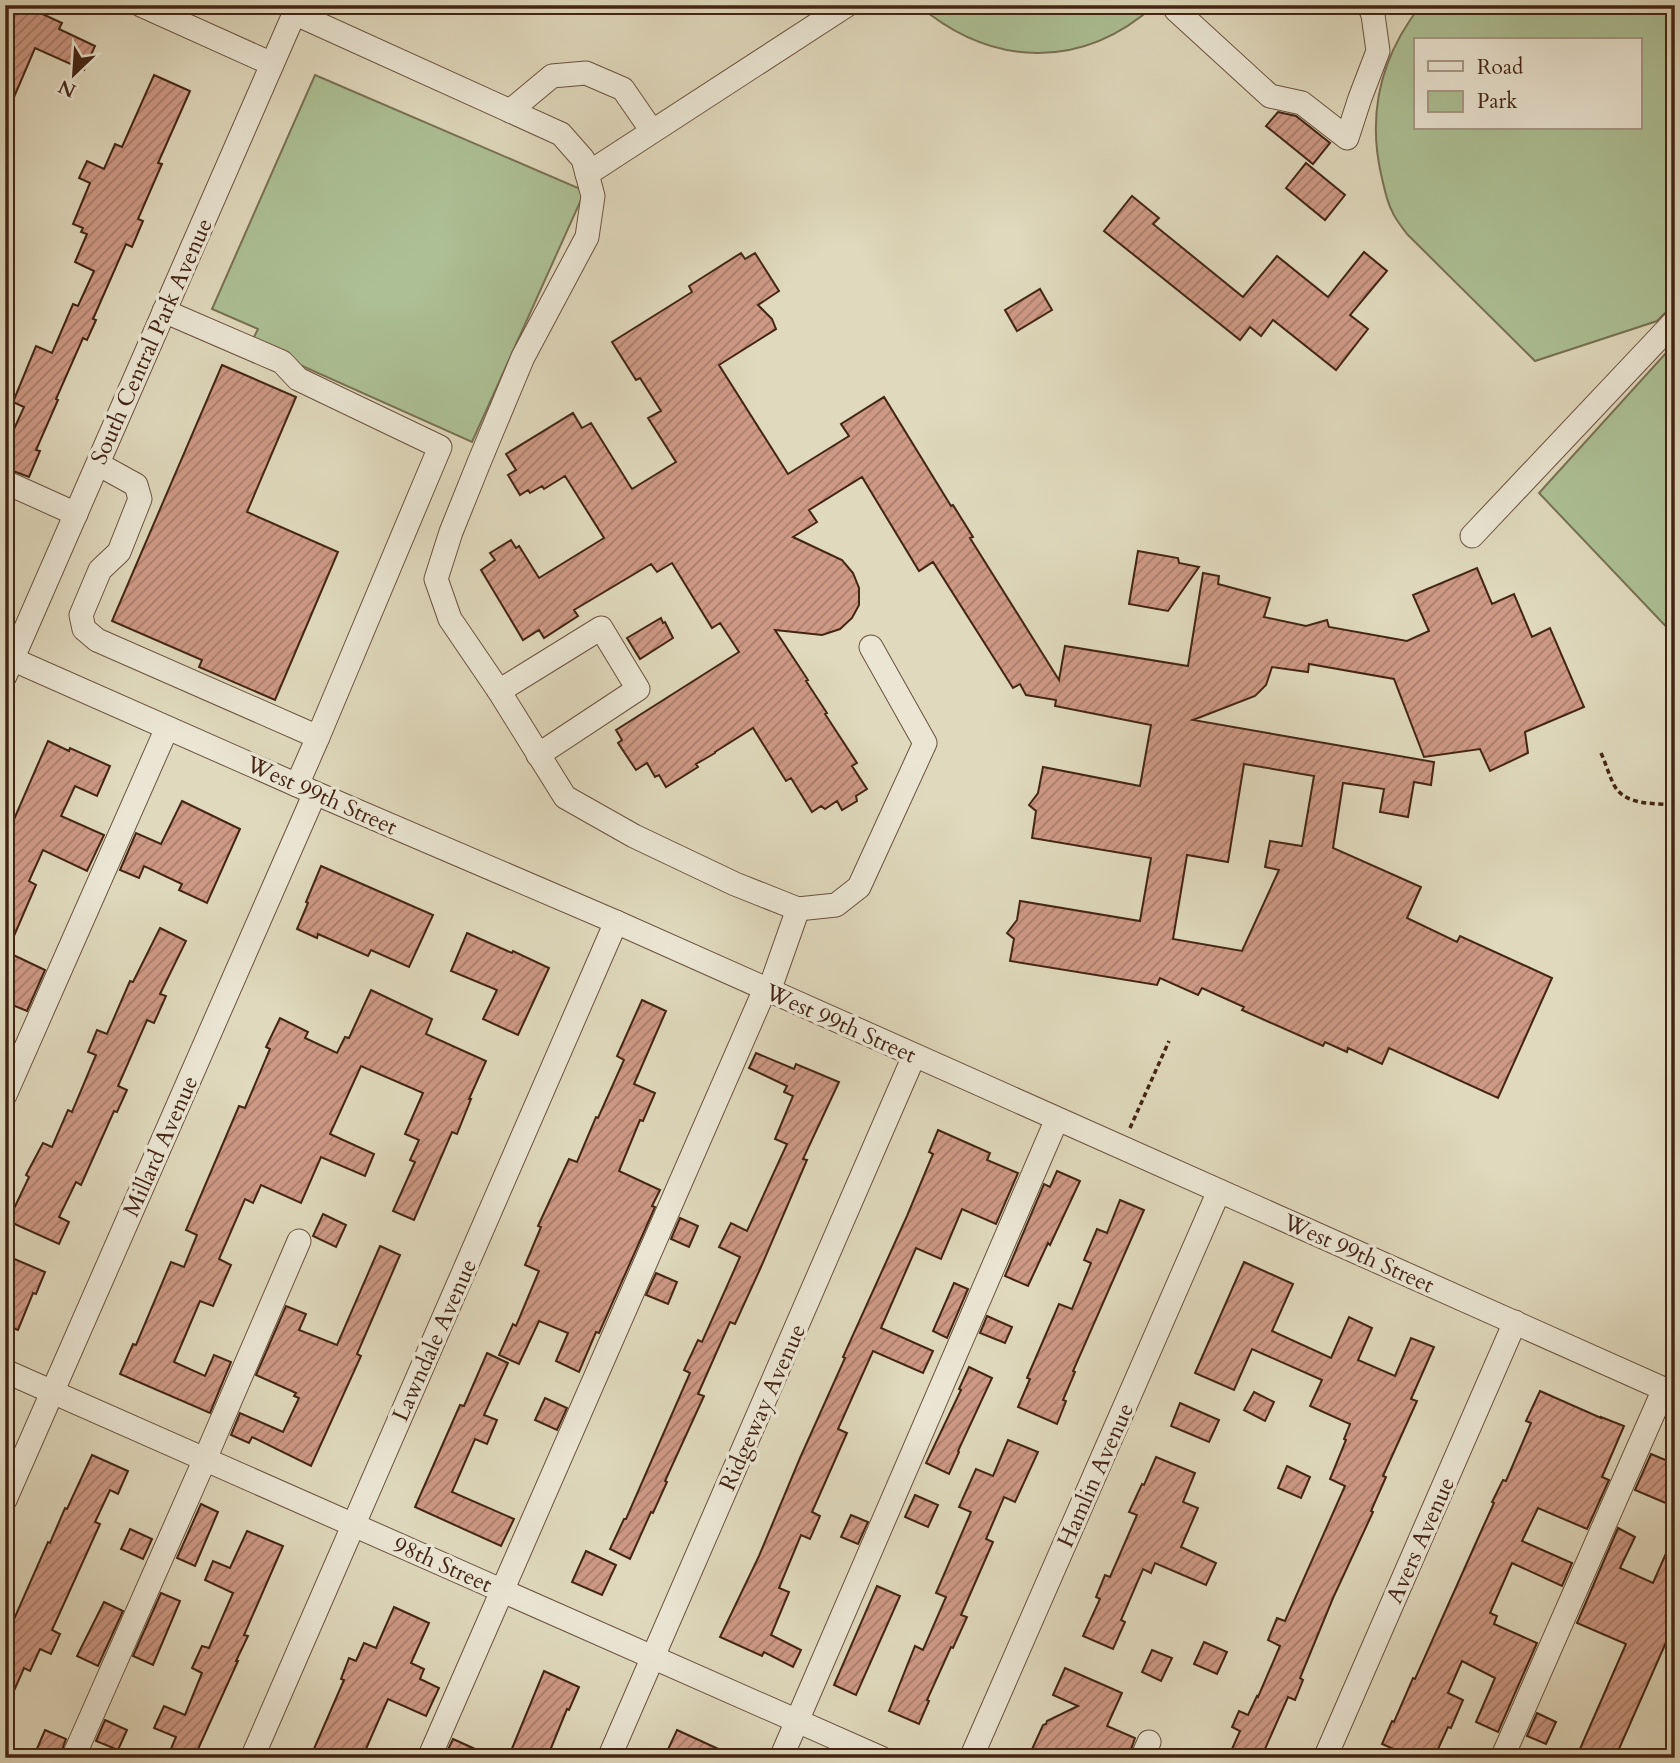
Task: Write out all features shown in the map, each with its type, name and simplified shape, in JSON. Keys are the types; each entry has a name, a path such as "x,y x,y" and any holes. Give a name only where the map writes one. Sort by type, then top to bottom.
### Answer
{"street":[{"path":"141,5 272,64"},
{"path":"587,174 847,5"},
{"path":"1177,10 1270,96 1302,103 1347,138 1378,51 1369,5"},
{"path":"296,9 561,134 583,159 593,196 587,237 523,357 461,508 436,579 450,619 565,797 656,847 735,884 798,909 835,905 859,887 925,743 871,647"},
{"name":"South Central Park Avenue","path":"8,664 296,9"},
{"path":"510,111 552,76 586,73 623,89 653,131"},
{"name":"Millard Avenue","path":"5,1500 306,789 318,737 440,447 298,379 282,362 164,311"},
{"path":"1472,536 1675,321"},
{"path":"98,464 136,485 140,499 119,552 100,570 81,615 84,629 97,640 318,737"},
{"path":"5,482 76,514"},
{"path":"499,691 601,628 638,688 538,755"},
{"name":"West 99th Street","path":"8,664 167,728 616,922 1669,1391"},
{"path":"5,1095 167,728"},
{"path":"429,1758 767,990 798,909"},
{"name":"Lawndale Avenue","path":"252,1758 616,922"},
{"name":"Ridgeway Avenue","path":"609,1758 914,1056"},
{"path":"781,1758 1057,1119"},
{"name":"Hamlin Avenue","path":"971,1758 1219,1191"},
{"path":"73,1758 299,1241"},
{"name":"Avers Avenue","path":"1325,1758 1515,1322"},
{"name":"98th Street","path":"5,1371 881,1758"},
{"path":"1502,1758 1669,1391"}],"path":[{"path":"1601,753 1615,787 1623,796 1632,800 1675,805"},
{"path":"1127,1133 1170,1041"}],"green space":[{"path":"918,5 1155,5 1127,26 1098,41 1068,50 1037,53 1007,50 976,41 947,26"},
{"path":"1421,5 1675,5 1675,303 1657,321 1535,361 1407,234 1390,207 1381,174 1376,128 1381,85 1396,44"},
{"path":"315,75 585,191 472,442 251,343 258,329 212,309"},
{"path":"1675,343 1675,636 1539,493"}],"building":[{"path":"5,5 23,5 62,23 59,29 95,46 84,70 35,48 5,118"},
{"path":"154,75 190,91 158,163 162,164 138,219 143,221 132,247 126,244 93,319 96,320 87,340 83,338 36,450 40,451 29,477 5,468 5,436 10,438 24,407 13,402 36,346 52,353 73,304 78,306 94,271 75,262 87,234 81,232 83,228 73,224 90,183 79,178 87,161 104,169 115,144 122,147"},
{"path":"1278,112 1296,116 1330,143 1313,164 1266,126"},
{"path":"1306,163 1345,195 1325,220 1286,188"},
{"path":"1132,196 1159,218 1153,224 1243,297 1277,256 1328,297 1364,252 1387,271 1350,315 1368,329 1336,370 1273,320 1261,336 1250,327 1240,340 1104,231"},
{"path":"741,253 745,259 755,253 779,291 758,305 772,319 776,329 719,365 788,474 849,436 841,424 884,397 1059,680 1065,646 1188,666 1203,573 1219,576 1218,584 1270,598 1264,617 1306,626 1327,620 1329,627 1407,641 1429,631 1413,595 1477,568 1492,604 1514,594 1532,637 1550,628 1584,707 1525,732 1528,753 1490,771 1480,749 1424,757 1394,679 1309,664 1308,672 1272,667 1266,685 1255,696 1193,720 1434,762 1431,785 1414,782 1408,817 1380,812 1384,789 1343,783 1333,848 1421,887 1407,918 1457,942 1460,936 1552,978 1498,1098 1389,1048 1382,1064 1348,1048 1347,1052 1325,1042 1323,1046 1242,1010 1244,1007 1202,988 1198,995 1160,978 1157,985 1010,961 1014,939 1007,933 1017,920 1020,901 1140,921 1151,858 1032,838 1036,811 1029,805 1038,793 1043,767 1140,786 1151,725 1055,706 1056,700 1026,695 1020,684 1013,688 933,562 919,571 862,477 809,510 817,522 793,537 842,560 853,573 859,588 859,605 852,618 840,629 822,635 775,630 857,763 852,766 867,789 856,796 857,801 842,810 837,801 825,809 821,806 812,812 791,778 786,781 753,728 696,764 698,767 666,787 659,775 655,777 647,763 636,770 618,743 622,740 616,730 739,652 720,623 712,628 672,563 657,572 651,564 574,610 578,616 544,638 539,630 523,640 481,570 495,560 490,553 511,540 516,548 519,546 539,578 604,538 565,476 544,489 542,486 520,495 508,475 516,470 506,454 573,413 582,428 591,423 632,489 676,462 648,418 661,411 640,378 636,380 612,342 692,292 689,286","holes":["1244,764 1314,776 1302,846 1270,841 1265,867 1279,870 1242,951 1173,939 1187,855 1228,862"]},
{"path":"1040,289 1052,310 1017,331 1005,310"},
{"path":"222,365 296,397 247,512 338,552 275,700 199,667 202,660 112,621"},
{"path":"1138,551 1178,558 1179,563 1199,567 1168,611 1129,604"},
{"path":"661,618 673,638 640,659 627,638"},
{"path":"48,741 110,766 97,796 75,786 61,816 104,835 87,871 43,850 29,881 36,885 7,952 45,970 27,1011 5,1002 5,840"},
{"path":"182,801 240,829 207,903 179,890 182,884 144,866 139,878 120,870 136,833 161,844"},
{"path":"321,866 433,915 409,967 371,950 368,956 318,934 317,938 297,929"},
{"path":"160,928 186,941 160,994 166,996 154,1023 147,1020 118,1086 127,1090 117,1112 114,1111 81,1185 76,1182 59,1217 69,1222 59,1244 8,1221 29,1177 26,1175 43,1143 52,1147 68,1110 72,1112 96,1055 88,1052 97,1030 107,1034 130,981 133,982"},
{"path":"467,933 549,968 518,1035 483,1019 497,990 451,971"},
{"path":"371,990 432,1019 426,1034 486,1061 457,1134 452,1132 414,1220 393,1211 415,1162 410,1160 419,1140 405,1134 423,1093 361,1066 330,1134 374,1154 365,1176 321,1157 301,1203 261,1185 253,1203 245,1199 219,1259 231,1265 213,1306 200,1301 174,1362 205,1376 214,1355 231,1362 210,1413 120,1374 133,1344 136,1345 171,1262 184,1267 197,1235 186,1230 239,1106 245,1108 270,1049 266,1047 280,1018 308,1032 305,1038 337,1053 345,1037 349,1038"},
{"path":"642,1000 666,1011 634,1084 655,1093 643,1121 640,1120 619,1171 660,1190 652,1206 655,1207 579,1372 556,1361 568,1333 539,1321 519,1364 499,1355 513,1324 516,1326 539,1271 525,1265 541,1227 538,1226 569,1159 577,1162 596,1117 598,1118 624,1060 617,1056"},
{"path":"756,1053 794,1069 796,1064 839,1082 803,1159 807,1160 761,1267 735,1324 730,1322 698,1394 704,1396 630,1559 610,1549 626,1519 690,1373 684,1370 698,1340 702,1342 740,1257 719,1247 731,1223 747,1231 787,1144 775,1139 793,1096 784,1092 787,1086 749,1068"},
{"path":"938,1130 990,1153 987,1160 1018,1173 996,1224 962,1209 941,1259 916,1248 881,1328 933,1351 923,1373 873,1351 838,1429 847,1433 812,1512 820,1516 810,1539 801,1535 779,1588 789,1592 771,1635 801,1650 793,1667 764,1652 762,1656 720,1637 759,1556 845,1358 843,1357 907,1216 933,1154 929,1152"},
{"path":"1057,1171 1080,1181 1028,1286 1005,1276 1044,1184 1050,1187"},
{"path":"1120,1200 1144,1210 1073,1371 1075,1372 1063,1400 1066,1401 1057,1424 1018,1407 1030,1379 1027,1378 1059,1304 1072,1309 1091,1263 1084,1260 1097,1229 1107,1233"},
{"path":"323,1214 346,1225 336,1247 313,1236"},
{"path":"680,1218 698,1226 689,1247 671,1239"},
{"path":"380,1246 400,1255 357,1354 361,1356 311,1466 252,1437 249,1443 231,1435 240,1413 283,1432 299,1398 294,1396 296,1393 256,1375 286,1306 306,1314 299,1330 337,1345"},
{"path":"5,1255 45,1272 18,1330 5,1325"},
{"path":"1244,1262 1293,1284 1272,1331 1331,1358 1349,1317 1372,1328 1358,1360 1395,1376 1411,1338 1434,1347 1411,1399 1417,1401 1383,1476 1386,1477 1371,1511 1373,1512 1300,1678 1303,1680 1295,1700 1288,1697 1261,1758 1228,1758 1240,1731 1232,1727 1239,1711 1248,1715 1258,1697 1280,1646 1268,1640 1277,1618 1285,1621 1345,1486 1330,1479 1350,1424 1310,1406 1322,1380 1252,1349 1234,1390 1195,1373"},
{"path":"656,1273 677,1282 668,1304 646,1295"},
{"path":"954,1283 968,1289 947,1338 933,1331"},
{"path":"987,1316 1012,1327 1005,1343 980,1333"},
{"path":"487,1353 508,1363 484,1415 497,1420 487,1444 475,1439 452,1492 514,1519 501,1546 415,1507 460,1405 464,1406"},
{"path":"969,1367 992,1378 949,1474 926,1463 961,1390 959,1389"},
{"path":"1540,1391 1624,1426 1602,1477 1609,1480 1587,1529 1538,1508 1522,1541 1572,1563 1562,1586 1512,1563 1490,1613 1497,1616 1494,1624 1537,1643 1498,1732 1476,1722 1495,1678 1462,1661 1448,1693 1463,1700 1451,1728 1448,1727 1434,1758 1414,1758 1382,1744 1413,1678 1415,1679 1494,1503 1492,1502 1503,1480 1506,1481 1531,1423 1526,1421"},
{"path":"1254,1392 1274,1402 1265,1421 1244,1410"},
{"path":"545,1398 567,1408 557,1430 535,1420"},
{"path":"1180,1403 1219,1420 1209,1442 1171,1426"},
{"path":"1008,1440 1038,1452 1015,1502 1004,1497 986,1539 993,1542 961,1615 967,1617 927,1700 929,1701 919,1724 889,1711 915,1646 923,1650 946,1597 936,1593 971,1512 959,1507 976,1469 993,1476"},
{"path":"1651,1454 1675,1464 1675,1507 1635,1490"},
{"path":"92,1455 128,1471 118,1494 110,1490 95,1522 100,1524 52,1630 60,1634 51,1654 40,1649 30,1671 24,1668 5,1711 5,1654 13,1637 7,1635 48,1542 50,1543"},
{"path":"1156,1457 1195,1473 1183,1502 1198,1508 1181,1547 1216,1563 1206,1585 1155,1563 1151,1573 1143,1569 1121,1620 1125,1622 1113,1649 1083,1636 1100,1599 1096,1597 1105,1575 1110,1577 1137,1515 1129,1512"},
{"path":"1287,1466 1310,1477 1301,1498 1278,1488"},
{"path":"915,1495 938,1505 928,1527 905,1517"},
{"path":"201,1504 218,1512 195,1566 177,1558"},
{"path":"851,1515 868,1522 858,1544 841,1537"},
{"path":"1618,1528 1635,1537 1620,1568 1653,1583 1675,1533 1675,1622 1615,1758 1576,1758 1626,1644 1577,1623"},
{"path":"130,1529 152,1539 143,1559 121,1549"},
{"path":"247,1531 283,1546 244,1635 248,1636 238,1661 194,1758 167,1758 176,1737 154,1728 164,1706 185,1715 202,1673 192,1668 202,1646 209,1648 233,1593 205,1580 213,1561 230,1568"},
{"path":"586,1551 616,1565 602,1595 572,1582"},
{"path":"877,1586 900,1596 856,1695 834,1685"},
{"path":"161,1593 180,1601 153,1665 133,1656"},
{"path":"104,1602 123,1611 98,1666 77,1656"},
{"path":"394,1607 429,1623 411,1663 424,1669 420,1679 439,1688 426,1716 388,1699 362,1758 310,1758 344,1680 341,1679 349,1658 356,1661 364,1643 376,1648"},
{"path":"1204,1642 1227,1652 1217,1674 1194,1664"},
{"path":"1152,1650 1172,1658 1161,1681 1142,1672"},
{"path":"1065,1668 1122,1693 1107,1726 1135,1738 1128,1758 1028,1758 1043,1725 1078,1706 1053,1695"},
{"path":"544,1671 579,1687 547,1758 528,1758 511,1751"},
{"path":"1537,1713 1556,1722 1546,1744 1527,1736"},
{"path":"105,1720 127,1730 118,1750 96,1741"},
{"path":"45,1730 66,1739 59,1758 36,1751"},
{"path":"677,1730 738,1758 664,1758"},
{"path":"453,1739 495,1758 444,1758"}]}
